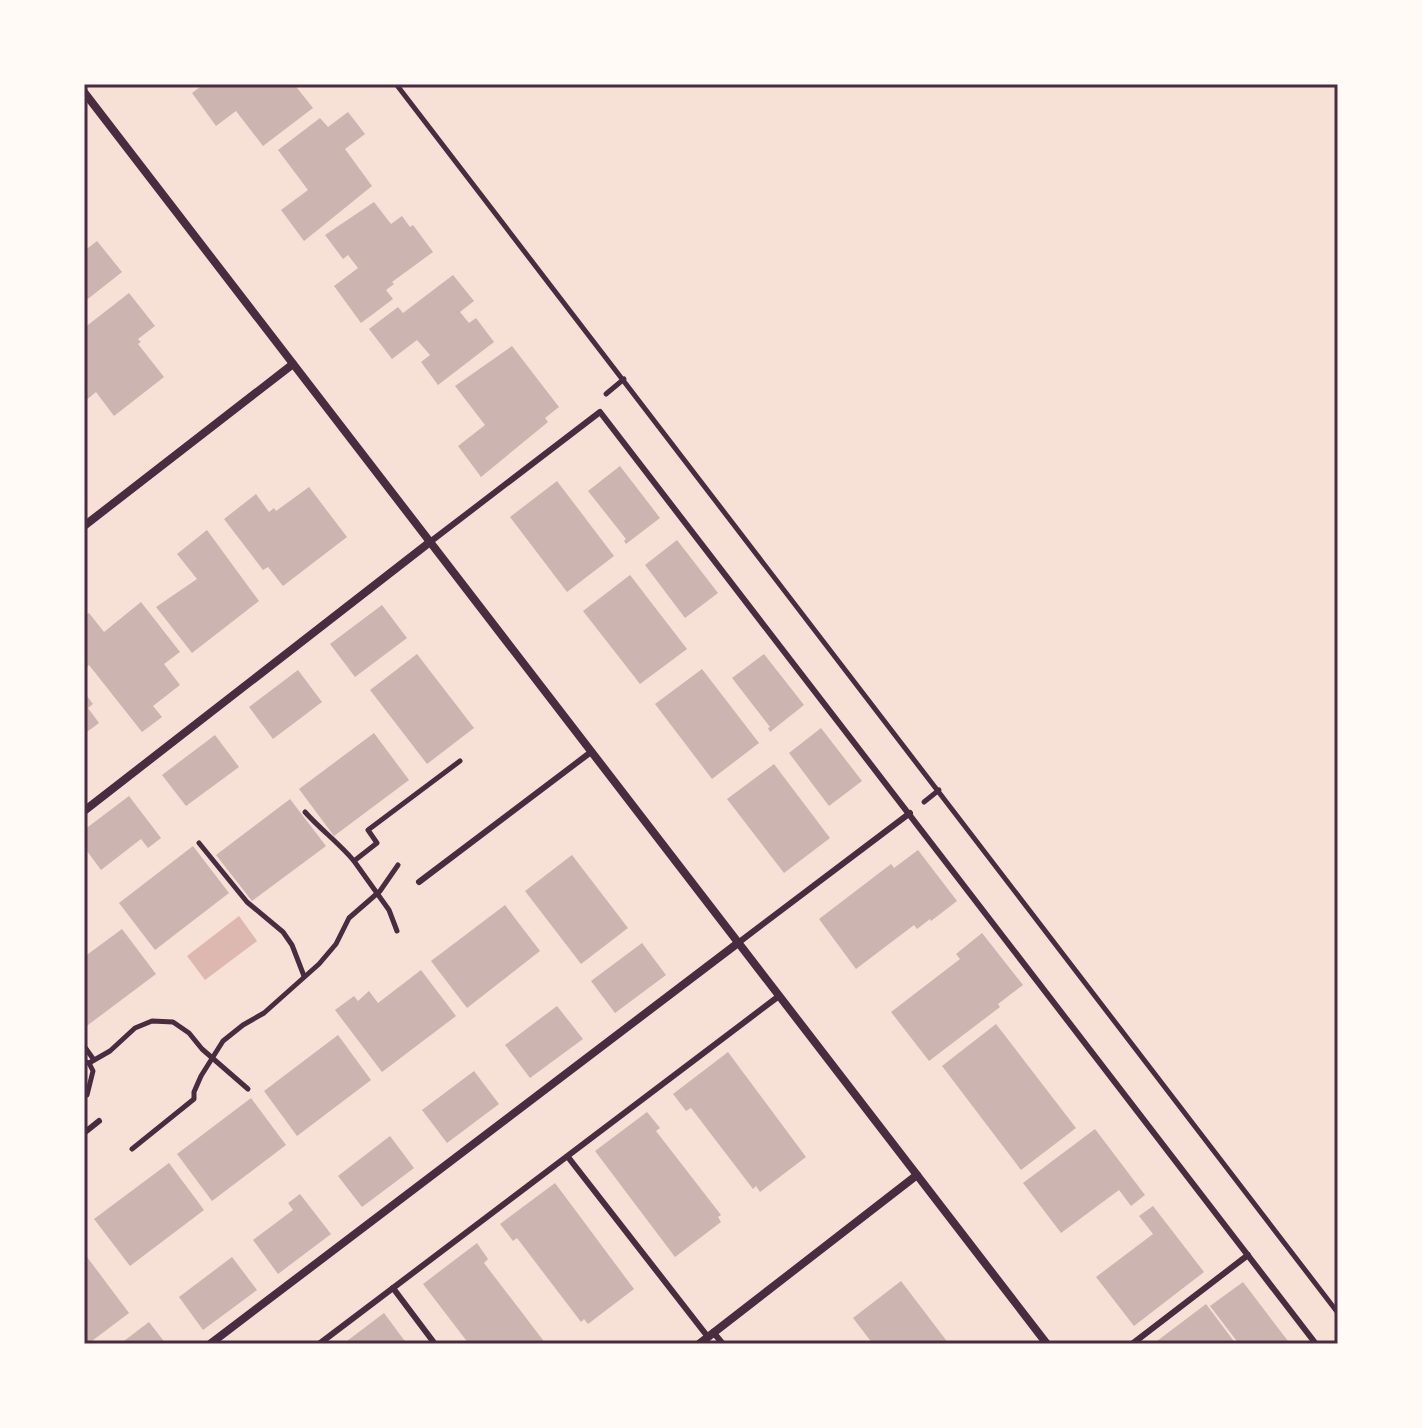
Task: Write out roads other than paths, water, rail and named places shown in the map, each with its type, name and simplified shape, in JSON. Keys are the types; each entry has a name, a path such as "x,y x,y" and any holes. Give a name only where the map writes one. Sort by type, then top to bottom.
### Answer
{"street":[{"path":"84,92 1047,1344"},
{"path":"84,526 293,364"},
{"path":"84,811 430,542"},
{"path":"210,1344 738,943"},
{"path":"699,1344 917,1175"}],"lane":[{"path":"430,542 600,412 1316,1344"},
{"path":"419,882 591,752"},
{"path":"738,943 910,813"},
{"path":"319,1344 779,996"},
{"path":"84,1133 99,1121"},
{"path":"568,1157 711,1335 723,1344"},
{"path":"1132,1344 1248,1255"},
{"path":"393,1288 435,1344"}]}
